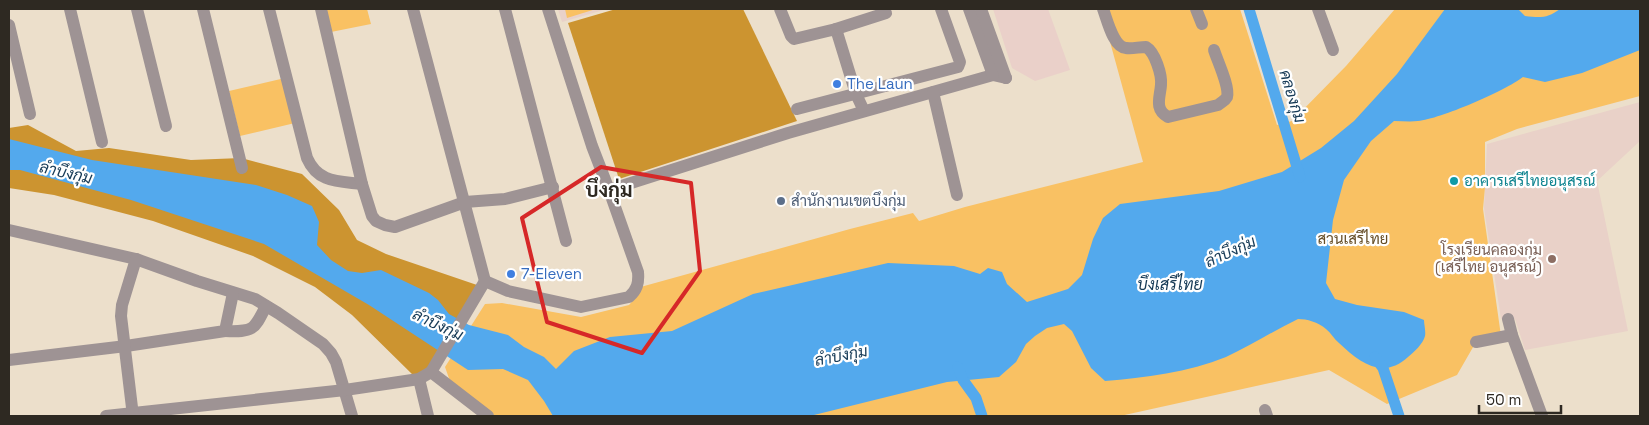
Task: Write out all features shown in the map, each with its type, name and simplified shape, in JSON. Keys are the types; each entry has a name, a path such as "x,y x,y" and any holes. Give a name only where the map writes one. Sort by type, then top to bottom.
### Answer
{"street":[{"path":"70,9 102,142"},
{"path":"137,9 166,126"},
{"path":"203,9 242,168"},
{"path":"269,9 311,168 322,177 362,184"},
{"path":"321,9 362,184 372,216 376,221 395,227 465,202 505,199 553,186"},
{"path":"106,416 345,390 419,379 431,372 485,281 413,9"},
{"path":"505,9 566,240"},
{"path":"485,281 508,291 581,307 629,297 633,294 639,281 638,272 592,146 548,9"},
{"path":"780,9 794,39 836,29 866,14 886,13"},
{"path":"797,109 958,67 960,62 941,9"},
{"path":"969,9 1000,76"},
{"path":"982,9 1000,76"},
{"path":"1103,9 1113,37 1120,47 1146,47 1154,54 1162,85 1158,103 1160,110 1168,117 1218,105 1224,101 1227,96 1227,89 1214,50"},
{"path":"1196,9 1202,24"},
{"path":"1318,9 1333,50"},
{"path":"9,25 30,114"},
{"path":"836,29 856,94 864,111"},
{"path":"609,190 788,133 933,92 1000,76"},
{"path":"933,92 957,195"},
{"path":"9,230 136,258 254,299 323,344 331,353 336,362 352,416"},
{"path":"133,414 121,316 122,305 136,258"},
{"path":"226,331 233,293"},
{"path":"9,360 126,346 226,331 248,330 257,325 266,306"},
{"path":"1508,319 1512,335 1542,416"},
{"path":"1476,342 1512,335"},
{"path":"431,372 488,416"},
{"path":"419,379 428,416"}],"highlighted area":[{"path":"601,167 691,183 700,271 642,353 547,322 522,218"}],"shaded area":[{"path":"558,9 607,9 562,22"},
{"path":"616,9 743,9 797,121 619,179 568,23"},
{"path":"993,9 1048,9 1070,70 1035,81 1012,68"},
{"name":"โรงเรียนคลองกุ่ม (เสรีไทย อนุสรณ์)","path":"1640,102 1640,141 1597,181 1628,331 1525,350 1515,319 1501,319 1484,208 1487,144"},
{"path":"28,125 76,151 109,148 191,160 241,158 302,174 339,210 357,240 386,254 477,285 428,368 414,376 352,315 315,287 253,256 153,221 54,195 9,188 9,128"}],"green space":[{"path":"326,9 367,9 371,24 331,32"},
{"path":"565,9 596,9 567,18"},
{"name":"สวนเสรีไทย","path":"1101,9 1240,9 1277,125 1292,121 1346,66 1395,9 1640,9 1640,96 1517,129 1485,142 1483,209 1501,336 1476,342 1457,375 1387,404 1329,370 1120,416 492,416 451,384 445,367 485,304 502,303 581,317 629,305 636,297 637,288 850,229 913,213 919,221 965,207 1143,162"},
{"path":"285,78 295,123 240,136 229,91"}],"water":[{"name":"บึงเสรีไทย","path":"1445,9 1518,9 1525,16 1540,17 1548,16 1560,9 1640,9 1640,50 1582,73 1545,82 1523,77 1488,97 1456,110 1418,121 1394,121 1371,141 1344,180 1333,220 1326,283 1335,299 1357,305 1404,312 1424,320 1425,336 1420,345 1399,364 1390,367 1381,368 1363,362 1347,350 1320,324 1298,319 1235,353 1197,367 1166,374 1105,381 1091,368 1072,331 1064,324 1047,328 1035,336 1026,344 1016,362 999,377 947,382 810,416 553,416 528,380 503,369 468,370 369,305 264,244 131,200 20,170 9,170 9,139 92,160 256,185 287,195 312,206 319,222 317,245 331,260 348,271 362,273 381,270 429,293 438,300 449,314 469,325 508,335 524,347 544,357 556,369 574,351 610,337 672,331 753,294 888,263 954,266 980,274 988,268 1002,272 1007,284 1027,302 1068,289 1082,275 1093,239 1103,218 1120,204 1219,191 1282,172 1321,148 1354,121 1397,74"}],"waterway":[{"name":"คลองกุ่ม","path":"1249,9 1300,177"},
{"path":"1375,357 1383,368 1399,416"},
{"path":"958,367 963,380 976,398 982,416"}],"place":[{"name":"The Laun","path":"837,84"},
{"name":"อาคารเสรีไทยอนุสรณ์","path":"1454,181"},
{"name":"สำนักงานเขตบึงกุ่ม","path":"781,201"},
{"name":"โรงเรียนคลองกุ่ม (เสรีไทย อนุสรณ์)","path":"1552,259"},
{"name":"7-Eleven","path":"511,274"}],"district":[{"name":"บึงกุ่ม","path":"609,190"}],"water label":[{"name":"ลำบึงกุ่ม","path":"66,172"},
{"name":"ลำบึงกุ่ม","path":"1230,251"},
{"name":"ลำบึงกุ่ม","path":"438,324"},
{"name":"ลำบึงกุ่ม","path":"841,355"}]}
